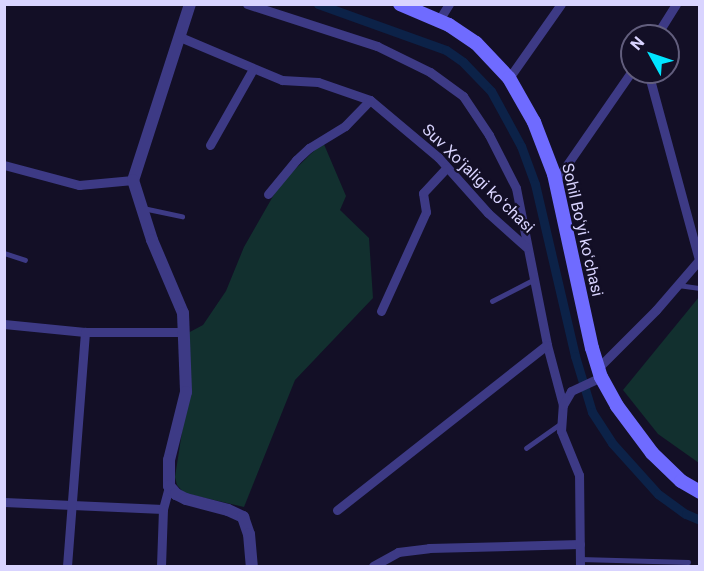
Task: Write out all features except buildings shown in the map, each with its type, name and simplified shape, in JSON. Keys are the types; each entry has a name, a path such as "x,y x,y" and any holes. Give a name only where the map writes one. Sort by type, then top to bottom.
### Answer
{"main road":[{"name":"Sohil Boʻyi koʻchasi","path":"400,4 439,20 476,44 509,78 534,122 555,182 600,373 617,406 652,453 681,481 699,492"}],"street":[{"path":"161,567 164,509 170,486 169,460 186,392 183,313 140,208 133,180 190,4"},
{"path":"247,4 377,46 430,72 463,96 489,135 516,188 547,345 563,405 561,431 579,475 580,563"},
{"path":"439,20 449,4"},
{"path":"509,78 561,4"},
{"path":"664,24 676,4"},
{"name":"Suv Xoʻjaligi koʻchasi","path":"180,37 282,80 318,82 370,100 438,157 488,213 526,247"},
{"path":"210,145 253,69"},
{"path":"555,182 623,84"},
{"path":"563,405 571,391 600,373 699,260 651,84"},
{"path":"268,194 309,148 345,126 370,100"},
{"path":"4,165 79,185 133,180"},
{"path":"381,311 426,212 423,193 446,168"},
{"path":"4,324 85,332 183,332"},
{"path":"67,567 85,332"},
{"path":"337,510 547,345"},
{"path":"170,486 176,494 186,499 228,510 243,517 249,534 252,567"},
{"path":"4,502 164,509"},
{"path":"374,567 398,552 429,548 580,544"}],"lane":[{"path":"140,208 182,216"},
{"path":"4,254 25,260"},
{"path":"492,301 533,280"},
{"path":"678,285 699,288"},
{"path":"526,448 562,423"},
{"path":"580,563 688,562"}],"green space":[{"path":"323,142 346,196 340,210 369,238 373,298 295,380 244,507 184,493 177,485 175,477 188,393 188,333 203,325 226,291 244,247 280,184"},
{"path":"699,297 699,463 658,434 623,390"}],"waterway":[{"path":"318,4 446,50 463,62 491,91 521,146 535,184 575,356 592,412 612,443 658,494 686,514 700,520"}]}
